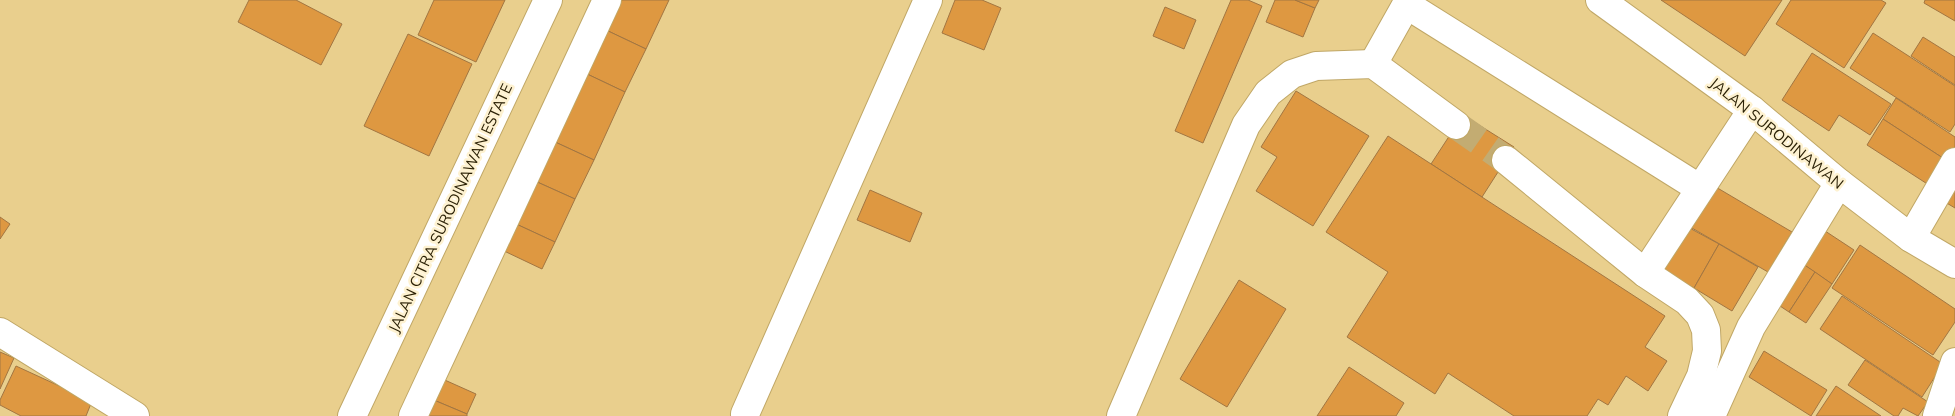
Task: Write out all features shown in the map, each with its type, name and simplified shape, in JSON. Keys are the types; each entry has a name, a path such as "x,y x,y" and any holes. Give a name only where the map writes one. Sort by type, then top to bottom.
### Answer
{"street":[{"name":"JALAN CITRA SURODINAWAN ESTATE","path":"352,416 548,0"},
{"path":"413,416 606,0"},
{"path":"745,414 928,0"},
{"name":"JALAN SURODINAWAN","path":"1600,0 1752,110 1839,184 1911,238 1955,264"},
{"path":"1373,64 1408,2 1700,188"},
{"path":"1122,416 1246,125 1268,93 1292,74 1316,66 1373,64 1456,125"},
{"path":"1645,273 1752,110"},
{"path":"1506,160 1645,273 1687,301 1700,316 1706,330 1707,351 1700,376 1682,416"},
{"path":"1911,238 1955,162"},
{"path":"1712,416 1751,327 1839,184"},
{"path":"0,332 125,414"},
{"path":"1937,416 1955,362"}],"building":[{"path":"249,0 296,0 342,24 321,65 238,22"},
{"path":"434,0 505,0 476,62 418,35"},
{"path":"620,0 669,0 646,49 606,30"},
{"path":"955,0 982,0 1001,8 984,50 942,33"},
{"path":"1231,0 1248,0 1262,6 1203,143 1175,131"},
{"path":"1275,0 1295,0 1315,8 1303,37 1266,22"},
{"path":"1295,0 1319,0 1315,8"},
{"path":"1661,0 1782,0 1745,56"},
{"path":"1791,0 1881,0 1886,3 1844,68 1776,24"},
{"path":"1925,0 1955,0 1955,21 1924,3"},
{"path":"1165,7 1196,20 1184,49 1153,36"},
{"path":"606,30 646,49 625,92 585,73"},
{"path":"1873,33 1955,86 1955,124 1950,132 1850,68"},
{"path":"408,34 472,64 429,156 364,126"},
{"path":"1923,37 1955,57 1955,85 1911,56"},
{"path":"1812,53 1891,104 1870,135 1839,115 1829,131 1782,100"},
{"path":"585,73 625,92 594,160 553,141"},
{"path":"1296,91 1369,136 1313,226 1256,191 1277,157 1261,147"},
{"path":"1896,98 1955,137 1955,153 1949,162 1883,119"},
{"path":"1463,115 1514,147 1482,197 1431,164"},
{"path":"1883,119 1949,162 1932,187 1867,145"},
{"path":"1388,136 1665,316 1645,347 1667,361 1648,391 1626,376 1608,405 1598,399 1587,416 1514,416 1448,373 1435,394 1347,337 1388,272 1326,232"},
{"path":"553,141 594,160 575,199 535,181"},
{"path":"535,181 575,199 555,242 514,223"},
{"path":"1709,183 1792,232 1768,272 1685,224"},
{"path":"1955,186 1955,208 1945,202"},
{"path":"870,190 922,213 910,242 857,220"},
{"path":"0,217 10,224 0,239"},
{"path":"514,223 555,242 542,269 502,250"},
{"path":"1684,225 1719,244 1694,288 1659,268"},
{"path":"1819,227 1854,250 1832,284 1797,260"},
{"path":"1719,244 1758,267 1732,311 1694,288"},
{"path":"1860,245 1955,309 1955,322 1933,355 1832,288"},
{"path":"1797,260 1815,272 1789,312 1771,300"},
{"path":"1815,272 1832,284 1806,323 1789,312"},
{"path":"1239,280 1286,309 1227,407 1180,379"},
{"path":"1842,296 1943,364 1922,397 1820,329"},
{"path":"1764,351 1827,390 1811,416 1749,377"},
{"path":"0,352 14,358 0,389"},
{"path":"1865,360 1928,402 1918,416 1903,408 1898,416 1894,416 1848,385"},
{"path":"16,366 92,401 86,416 21,416 0,405 0,400"},
{"path":"1349,367 1404,403 1396,416 1317,416"},
{"path":"438,377 476,394 467,414 429,398"},
{"path":"1836,386 1881,416 1816,416"},
{"path":"429,398 467,414 467,416 421,416"}],"tunnel":[{"path":"1456,125 1506,160"}]}
